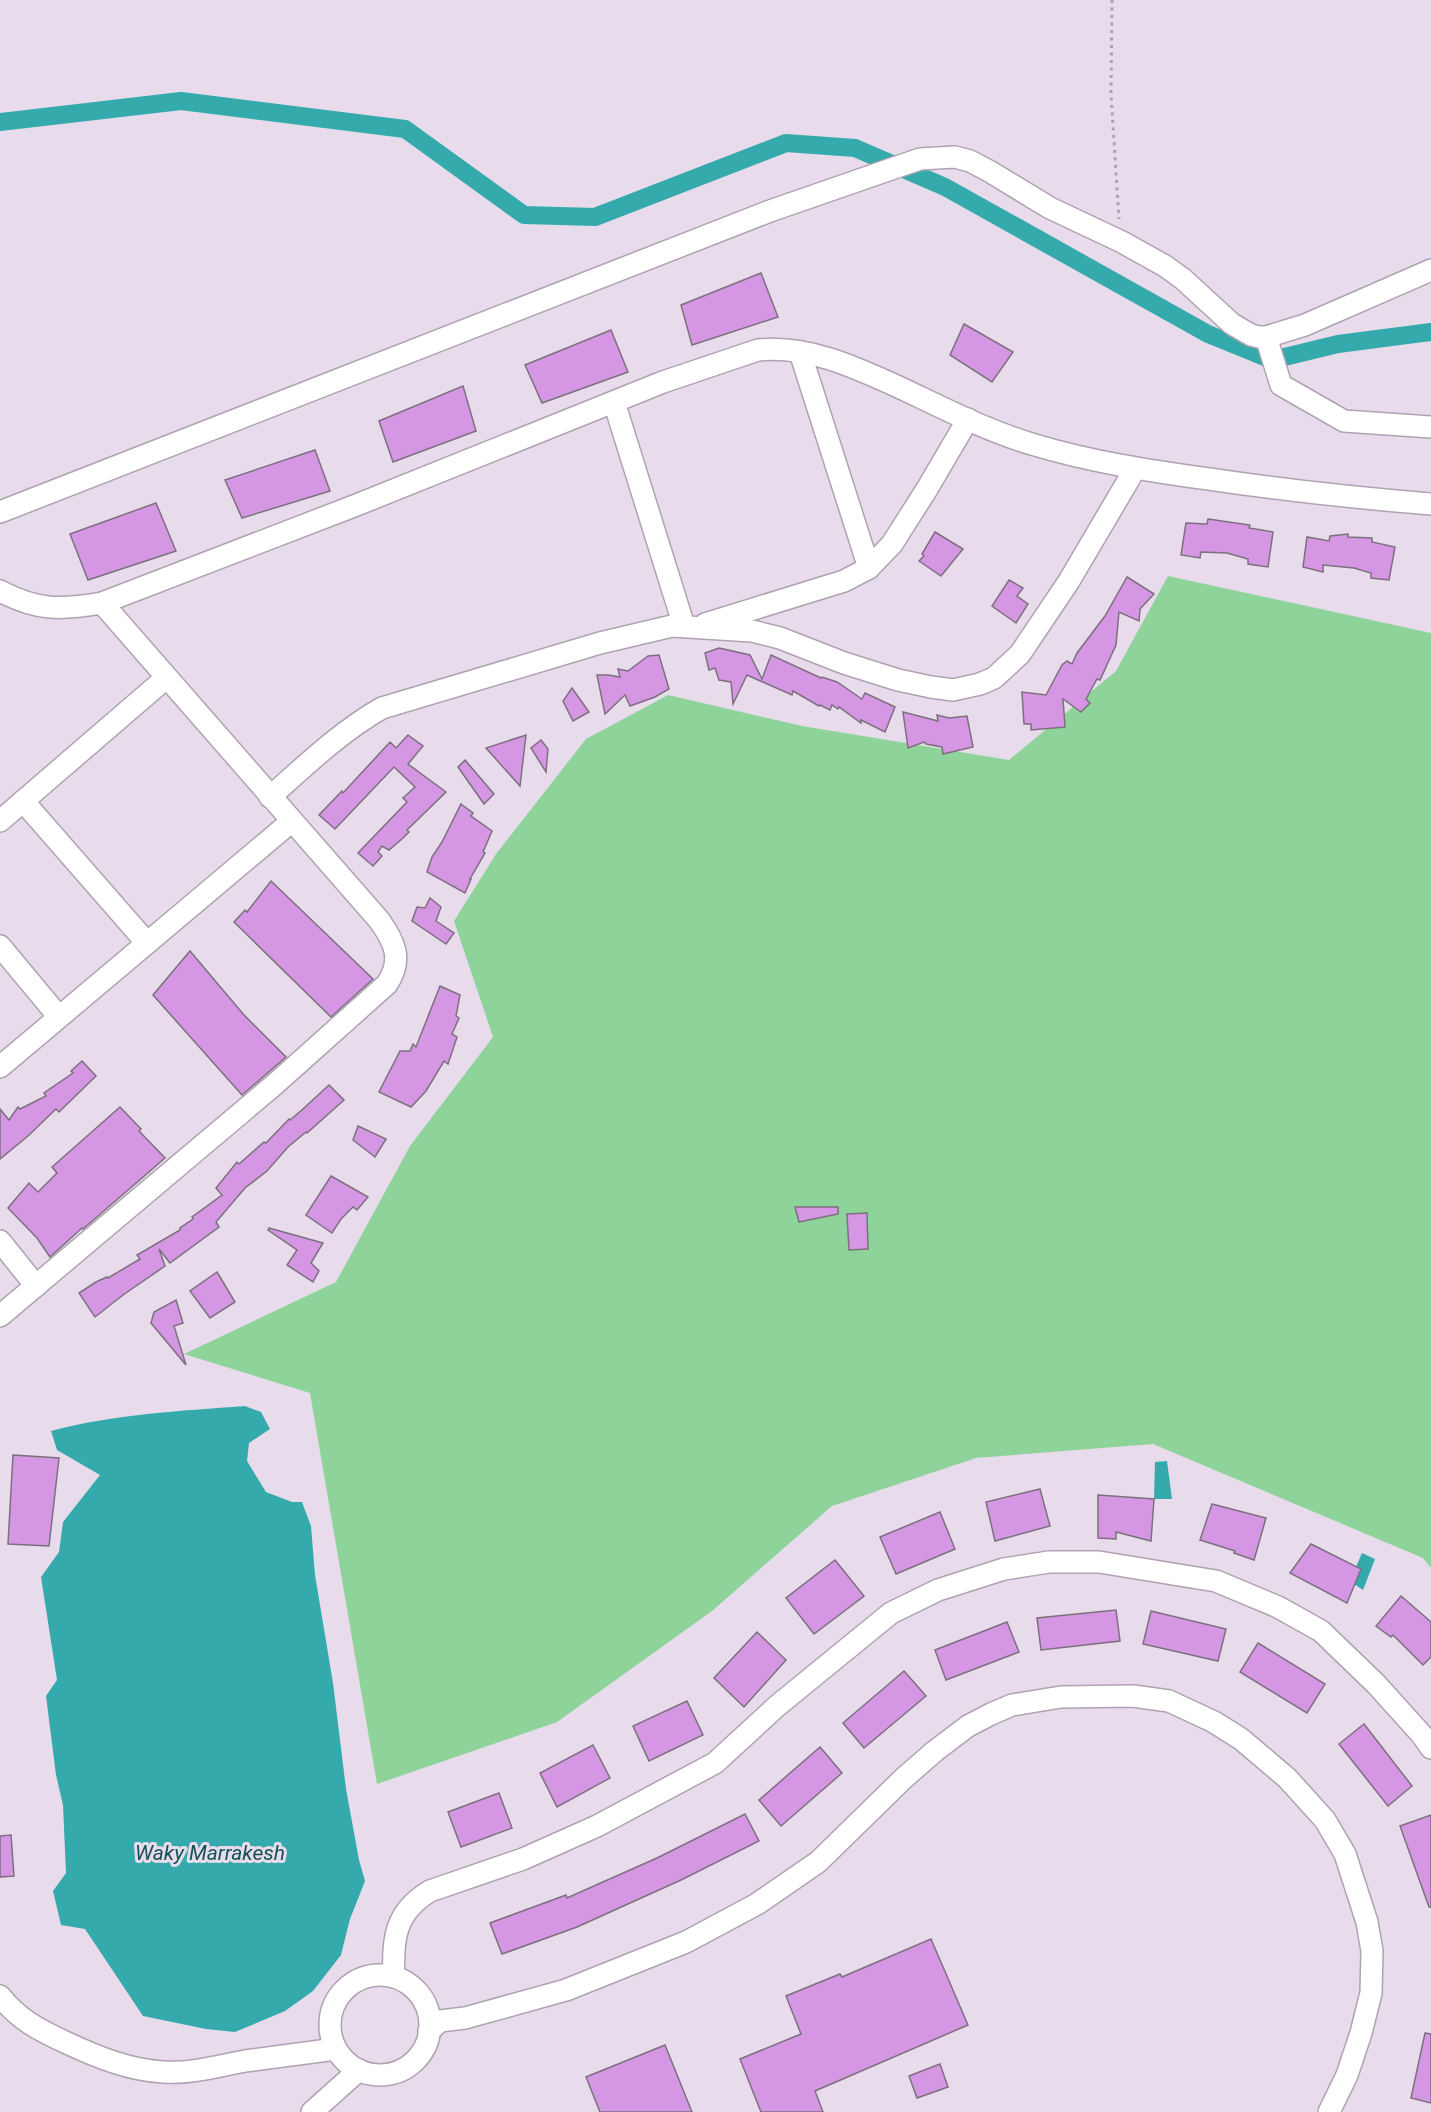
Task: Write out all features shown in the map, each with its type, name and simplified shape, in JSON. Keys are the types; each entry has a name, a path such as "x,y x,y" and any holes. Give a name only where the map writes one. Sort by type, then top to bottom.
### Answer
{"street":[{"path":"0,512 748,219 920,159 955,157 970,161 1050,208 1122,242 1184,279 1232,324 1251,335 1267,337 1305,325 1431,270"},
{"path":"1267,337 1281,385 1344,421 1431,427"},
{"path":"0,591 41,607 59,609 102,603 354,506 663,382 770,348 800,352 836,361 968,419 1034,445 1134,469 1349,497 1431,504"},
{"path":"800,352 869,568"},
{"path":"614,402 691,626"},
{"path":"691,626 844,581 869,568 892,544 968,419"},
{"path":"270,797 358,722 382,708 653,629 691,626 752,631 780,638 844,663 898,680 953,690 980,684 994,678 1020,654 1064,590 1134,469"},
{"path":"0,1316 283,1077 387,984 393,975 397,960 386,930 102,603"},
{"path":"0,820 166,678"},
{"path":"23,801 147,943"},
{"path":"0,1068 292,821"},
{"path":"0,946 59,1017"},
{"path":"0,1241 36,1286"},
{"path":"394,1977 392,1950 397,1928 407,1909 420,1898 439,1888 523,1859 597,1826 714,1763 777,1706 891,1613 938,1590 1004,1569 1049,1562 1099,1562 1216,1581 1278,1606 1321,1631 1376,1684 1431,1748"},
{"path":"429,2031 440,2021 465,2018 566,1990 686,1942 757,1904 818,1862 935,1751 968,1726 992,1714 1012,1705 1062,1697 1133,1696 1169,1701 1241,1739 1295,1786 1325,1820 1345,1854 1367,1922 1372,1951 1371,1993 1347,2075 1329,2112"},
{"path":"377,1974 407,1982 418,1992 429,2017 429,2031 425,2046 416,2059 404,2069 389,2074 374,2074 359,2070 346,2062 336,2049 330,2033 330,2016 336,2000 346,1987 361,1978 377,1974"},
{"path":"0,1996 20,2018 50,2035 120,2064 143,2069 165,2072 193,2071 245,2061 336,2049"},
{"path":"312,2112 359,2070"}],"path":[{"path":"1112,0 1112,94 1117,203 1122,242"}],"green space":[{"path":"1168,576 1431,633 1431,1568 1423,1558 1153,1444 976,1458 832,1506 712,1611 557,1722 377,1784 310,1393 184,1354 336,1282 410,1146 493,1037 454,921 496,854 586,739 668,695 802,726 1009,760 1116,671"}],"water":[{"name":"Waky Marrakesh","path":"245,1406 261,1412 270,1429 249,1443 247,1461 266,1492 292,1502 302,1502 311,1526 315,1575 333,1683 346,1789 365,1881 350,1919 341,1955 313,1991 285,2011 235,2032 206,2029 143,2016 85,1929 61,1925 53,1891 66,1873 63,1805 56,1775 46,1696 57,1680 41,1577 59,1552 63,1522 100,1475 57,1450 51,1431 123,1417"},
{"path":"1167,1461 1172,1499 1154,1499 1155,1462"},
{"path":"1362,1553 1375,1559 1363,1590 1354,1584 1356,1567"}],"building":[{"path":"761,273 778,317 692,345 681,305"},
{"path":"964,324 1013,352 992,382 950,355"},
{"path":"611,330 628,372 542,403 525,365"},
{"path":"463,386 476,431 393,462 379,421"},
{"path":"315,450 330,491 242,518 225,480"},
{"path":"156,503 176,551 88,580 70,534"},
{"path":"1208,519 1250,525 1249,528 1273,532 1268,567 1248,564 1248,559 1227,553 1201,552 1200,558 1181,555 1186,523 1207,524"},
{"path":"935,532 963,549 941,576 919,561 924,556 922,554"},
{"path":"1348,534 1348,537 1372,538 1372,542 1395,547 1389,580 1371,578 1371,573 1354,568 1323,565 1323,572 1303,567 1307,537 1329,541 1330,536"},
{"path":"1127,577 1154,594 1140,609 1139,621 1119,612 1116,645 1100,680 1097,679 1086,699 1090,703 1081,712 1063,699 1065,727 1031,730 1031,724 1024,724 1022,692 1046,695 1062,665 1067,661 1072,664 1077,653 1105,616"},
{"path":"1009,580 1023,588 1017,596 1028,604 1016,623 992,606"},
{"path":"719,648 750,655 762,679 771,655 821,678 837,682 862,699 865,693 895,707 885,732 861,720 861,723 839,707 838,709 832,705 830,710 793,691 792,695 747,675 733,704 731,682 719,680 715,668 709,670 705,653"},
{"path":"659,655 669,689 630,706 625,695 605,714 597,675 620,677 618,669 628,671 648,656"},
{"path":"572,688 589,712 573,721 563,701"},
{"path":"903,712 938,721 937,715 949,718 967,716 973,747 943,754 942,747 924,742 908,748"},
{"path":"408,735 423,746 408,764 446,792 389,850 382,846 378,852 382,856 373,866 358,853 407,802 403,798 415,787 394,767 335,829 319,815 342,791 343,793 390,742 396,748"},
{"path":"526,735 520,786 486,748"},
{"path":"541,740 548,749 546,772 531,748"},
{"path":"465,760 494,794 484,804 458,767"},
{"path":"461,804 473,813 471,816 492,831 483,852 485,853 465,893 427,872 432,857"},
{"path":"271,881 373,979 331,1017 234,922 245,910 247,912"},
{"path":"430,898 441,907 436,921 454,933 446,944 412,921 417,907 425,908"},
{"path":"190,951 244,1015 286,1057 242,1095 153,995"},
{"path":"440,986 460,995 456,1016 459,1018 452,1034 457,1037 448,1064 444,1061 426,1091 411,1107 379,1092 400,1051 410,1051 413,1044 416,1047"},
{"path":"82,1061 96,1076 59,1112 56,1109 0,1159 0,1109 9,1120 18,1107 20,1109 46,1096 44,1093 73,1073 71,1071"},
{"path":"329,1085 344,1100 288,1147 267,1171 245,1188 216,1222 219,1227 170,1263 159,1249 165,1266 95,1317 79,1293 140,1259 137,1255 180,1230 193,1219 192,1217 222,1195 216,1188 237,1162 239,1164 264,1142 266,1143 289,1119"},
{"path":"120,1107 165,1158 50,1257 37,1238 8,1208 29,1183 38,1192 57,1173 52,1167"},
{"path":"358,1126 386,1139 375,1157 353,1140"},
{"path":"331,1176 368,1197 357,1210 353,1207 341,1219 332,1233 306,1215"},
{"path":"795,1207 838,1207 838,1214 799,1222"},
{"path":"867,1213 868,1249 849,1250 847,1214"},
{"path":"269,1228 323,1243 311,1263 319,1271 313,1282 287,1265 297,1250 268,1230"},
{"path":"217,1272 235,1302 210,1318 190,1291"},
{"path":"176,1300 183,1323 174,1326 186,1365 151,1323 154,1312"},
{"path":"13,1455 59,1458 49,1546 8,1544"},
{"path":"1040,1489 1050,1526 995,1541 986,1502"},
{"path":"1098,1495 1154,1499 1151,1541 1116,1532 1116,1539 1098,1538"},
{"path":"1212,1504 1266,1518 1254,1560 1234,1553 1235,1551 1200,1540"},
{"path":"940,1512 955,1549 896,1574 880,1537"},
{"path":"1311,1544 1361,1569 1347,1603 1290,1573"},
{"path":"835,1560 864,1596 814,1634 786,1598"},
{"path":"1401,1596 1431,1622 1431,1657 1423,1665 1393,1635 1391,1637 1376,1626"},
{"path":"1116,1610 1120,1641 1041,1650 1037,1618"},
{"path":"1151,1611 1226,1629 1218,1661 1143,1644"},
{"path":"1007,1622 1019,1652 946,1680 935,1650"},
{"path":"757,1632 786,1660 744,1707 714,1678"},
{"path":"1258,1643 1325,1684 1307,1713 1240,1672"},
{"path":"904,1671 926,1696 864,1748 843,1723"},
{"path":"687,1701 703,1735 649,1761 633,1726"},
{"path":"1364,1724 1412,1786 1388,1806 1339,1744"},
{"path":"593,1745 610,1778 557,1807 540,1773"},
{"path":"820,1747 842,1773 781,1826 759,1800"},
{"path":"499,1793 512,1828 461,1847 448,1812"},
{"path":"745,1814 759,1841 681,1880 577,1927 502,1954 490,1923 566,1895 567,1898 657,1858"},
{"path":"1431,1815 1431,1907 1429,1907 1400,1826"},
{"path":"11,1835 14,1876 0,1877 0,1836"},
{"path":"931,1939 968,2025 815,2091 823,2112 761,2112 740,2059 801,2034 786,1996 840,1974 842,1977"},
{"path":"1425,2033 1431,2034 1431,2103 1411,2098"},
{"path":"665,2045 692,2112 600,2112 586,2077"},
{"path":"940,2064 948,2087 917,2098 909,2076"}],"waterway":[{"path":"0,122 181,101 405,129 524,215 595,217 786,143 855,148 945,187 1208,334 1272,360 1338,344 1431,332"}]}
